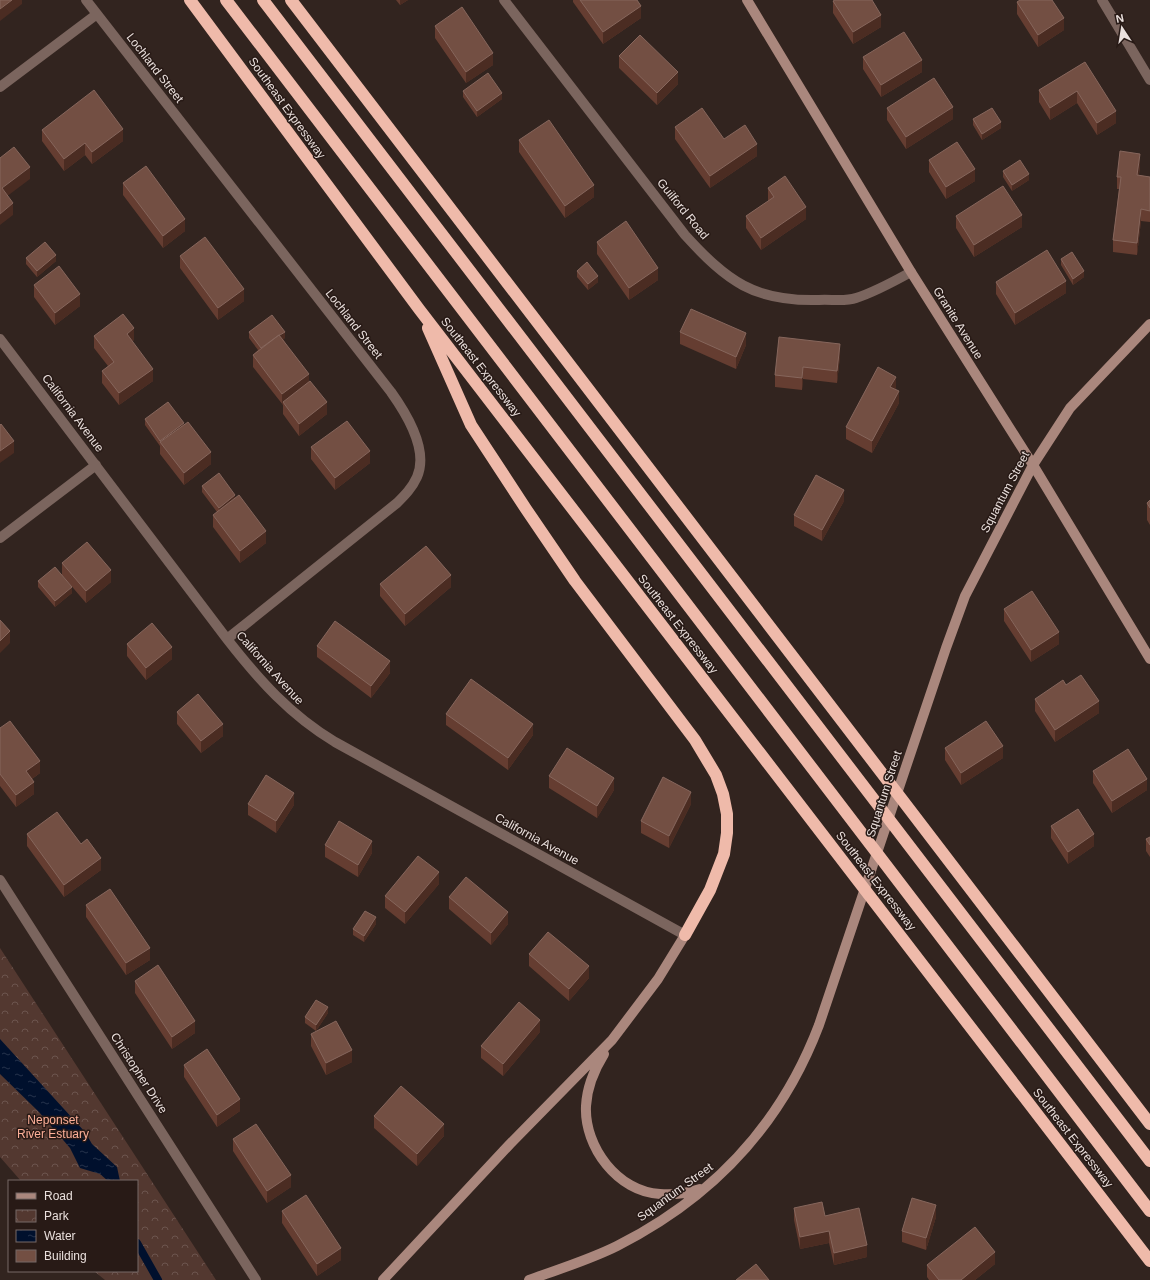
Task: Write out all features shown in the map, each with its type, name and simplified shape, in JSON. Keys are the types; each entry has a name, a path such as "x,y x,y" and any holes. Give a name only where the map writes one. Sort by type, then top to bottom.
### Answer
{"highway":[{"name":"Southeast Expressway","path":"190,0 419,309 1150,1261"},
{"path":"226,0 1150,1211"},
{"path":"263,0 1150,1161"},
{"path":"291,0 1150,1124"},
{"path":"419,309 471,425 549,545 695,740 716,775 723,794 726,814 727,833 724,854 710,890 685,935"}],"main road":[{"name":"Granite Avenue","path":"747,0 911,272 1033,465 1150,659"},
{"name":"Squantum Street","path":"529,1280 616,1246 661,1220 707,1187 739,1158 765,1126 787,1094 809,1051 844,954 965,596 1033,465 1070,408 1150,324"},
{"path":"383,1280 510,1144 612,1040 654,985 685,935"},
{"path":"612,1040 594,1074 588,1089 586,1107 588,1123 591,1138 599,1154 618,1176 630,1185 644,1191 660,1194 677,1194 707,1187"}],"street":[{"name":"Lochland Street","path":"86,0 391,392 412,424 417,442 420,459 418,475 409,491 397,504 227,639"},
{"name":"Guilford Road","path":"504,0 686,235 717,268 732,279 748,289 786,299 854,299 911,272"},
{"path":"1102,0 1150,80"},
{"path":"0,87 97,14"},
{"name":"California Avenue","path":"0,339 227,639 276,696 293,713 314,730 685,935"},
{"path":"0,538 96,465"},
{"name":"Christopher Drive","path":"0,880 256,1280"}],"green space":[{"name":"Neponset River Estuary","path":"0,948 216,1280 105,1280 95,1272 138,1272 138,1180 20,1180 0,1157"}],"water":[{"path":"0,1039 85,1132 92,1144 117,1167 120,1180 107,1180 100,1174 80,1168 70,1148 39,1112 0,1074"}],"building":[{"path":"0,0 12,0 0,9"},
{"path":"580,0 637,0 641,6 603,32"},
{"path":"872,0 881,15 853,32 833,1"},
{"path":"1020,0 1052,0 1064,18 1038,35 1017,2"},
{"path":"462,7 493,53 466,72 435,26"},
{"path":"904,32 922,60 881,85 863,57"},
{"path":"640,35 678,72 657,93 619,56"},
{"path":"1085,62 1116,111 1097,123 1077,91 1050,108 1039,90"},
{"path":"488,73 502,93 477,111 463,91"},
{"path":"934,78 953,107 906,137 887,108"},
{"path":"94,90 123,129 92,152 85,143 64,159 42,130"},
{"path":"702,108 724,139 745,125 757,144 710,176 675,127"},
{"path":"992,108 1001,122 982,134 973,119"},
{"path":"549,120 594,185 565,206 519,140"},
{"path":"957,142 975,169 946,187 929,160"},
{"path":"14,147 30,167 2,188 13,203 0,214 0,158"},
{"path":"1120,151 1140,154 1137,175 1150,177 1150,211 1141,209 1137,243 1113,240 1121,177 1117,177"},
{"path":"1020,160 1029,174 1012,185 1003,171"},
{"path":"146,166 185,219 163,236 123,183"},
{"path":"785,176 806,207 761,238 746,216 774,197 768,188"},
{"path":"1003,186 1022,215 974,245 956,216"},
{"path":"626,221 658,268 629,288 597,242"},
{"path":"205,237 244,289 218,308 180,256"},
{"path":"45,242 56,255 37,271 26,258"},
{"path":"1047,250 1066,281 1015,313 996,282"},
{"path":"1072,252 1084,271 1073,279 1061,259"},
{"path":"587,262 598,276 588,284 577,271"},
{"path":"59,266 80,294 55,313 34,285"},
{"path":"691,309 746,333 736,357 680,332"},
{"path":"123,314 134,328 127,334 153,369 119,393 102,371 114,362 94,336"},
{"path":"272,315 285,332 261,348 249,332"},
{"path":"279,335 309,374 282,394 253,355"},
{"path":"779,337 840,344 837,371 803,367 802,378 775,375"},
{"path":"878,367 896,377 890,387 899,391 872,441 846,427"},
{"path":"310,381 327,402 299,424 283,402"},
{"path":"168,402 184,423 160,441 145,419"},
{"path":"347,421 370,451 335,478 311,447"},
{"path":"188,422 211,452 184,473 160,442"},
{"path":"1,424 14,441 0,451 0,425"},
{"path":"219,473 235,495 219,508 202,486"},
{"path":"816,475 844,490 822,530 794,515"},
{"path":"239,495 266,531 240,551 213,515"},
{"path":"1150,500 1150,508 1147,503"},
{"path":"87,542 111,570 86,591 62,563"},
{"path":"426,546 451,575 405,614 380,584"},
{"path":"55,567 72,587 55,601 38,581"},
{"path":"1032,591 1059,632 1031,650 1004,609"},
{"path":"0,620 10,631 0,641"},
{"path":"335,621 390,661 371,686 317,646"},
{"path":"152,623 172,647 146,668 127,644"},
{"path":"1081,675 1099,701 1055,730 1035,699 1063,680 1066,685"},
{"path":"471,679 533,724 508,758 446,714"},
{"path":"198,694 223,724 201,741 177,712"},
{"path":"10,721 40,761 26,771 34,782 16,795 0,774 0,728"},
{"path":"986,721 1003,746 961,773 945,748"},
{"path":"567,748 614,778 597,806 549,776"},
{"path":"1128,749 1147,779 1112,801 1093,771"},
{"path":"266,775 294,793 276,821 248,804"},
{"path":"663,777 691,792 669,836 641,821"},
{"path":"1078,809 1094,834 1068,852 1051,826"},
{"path":"57,812 81,844 87,839 101,858 64,885 27,834"},
{"path":"339,821 372,841 358,865 325,845"},
{"path":"1150,837 1150,845 1146,839"},
{"path":"418,856 439,872 405,912 385,896"},
{"path":"466,877 508,912 491,933 449,897"},
{"path":"110,889 150,948 126,963 86,905"},
{"path":"365,911 376,917 364,936 353,929"},
{"path":"548,932 589,966 569,989 529,954"},
{"path":"158,965 195,1021 172,1037 135,981"},
{"path":"316,1000 328,1007 316,1025 305,1017"},
{"path":"519,1002 540,1020 503,1064 481,1046"},
{"path":"336,1021 352,1050 326,1063 311,1034"},
{"path":"207,1049 240,1099 217,1115 184,1065"},
{"path":"401,1086 444,1124 417,1154 374,1116"},
{"path":"256,1124 291,1175 267,1191 233,1139"},
{"path":"306,1195 341,1248 317,1264 282,1211"},
{"path":"912,1198 936,1205 926,1238 902,1231"},
{"path":"822,1202 825,1216 859,1208 867,1245 834,1253 829,1231 800,1237 794,1208"},
{"path":"975,1227 995,1252 961,1280 939,1280 927,1265"},
{"path":"756,1264 769,1280 736,1280"}],"waterway":[{"path":"138,1245 158,1280"}]}
